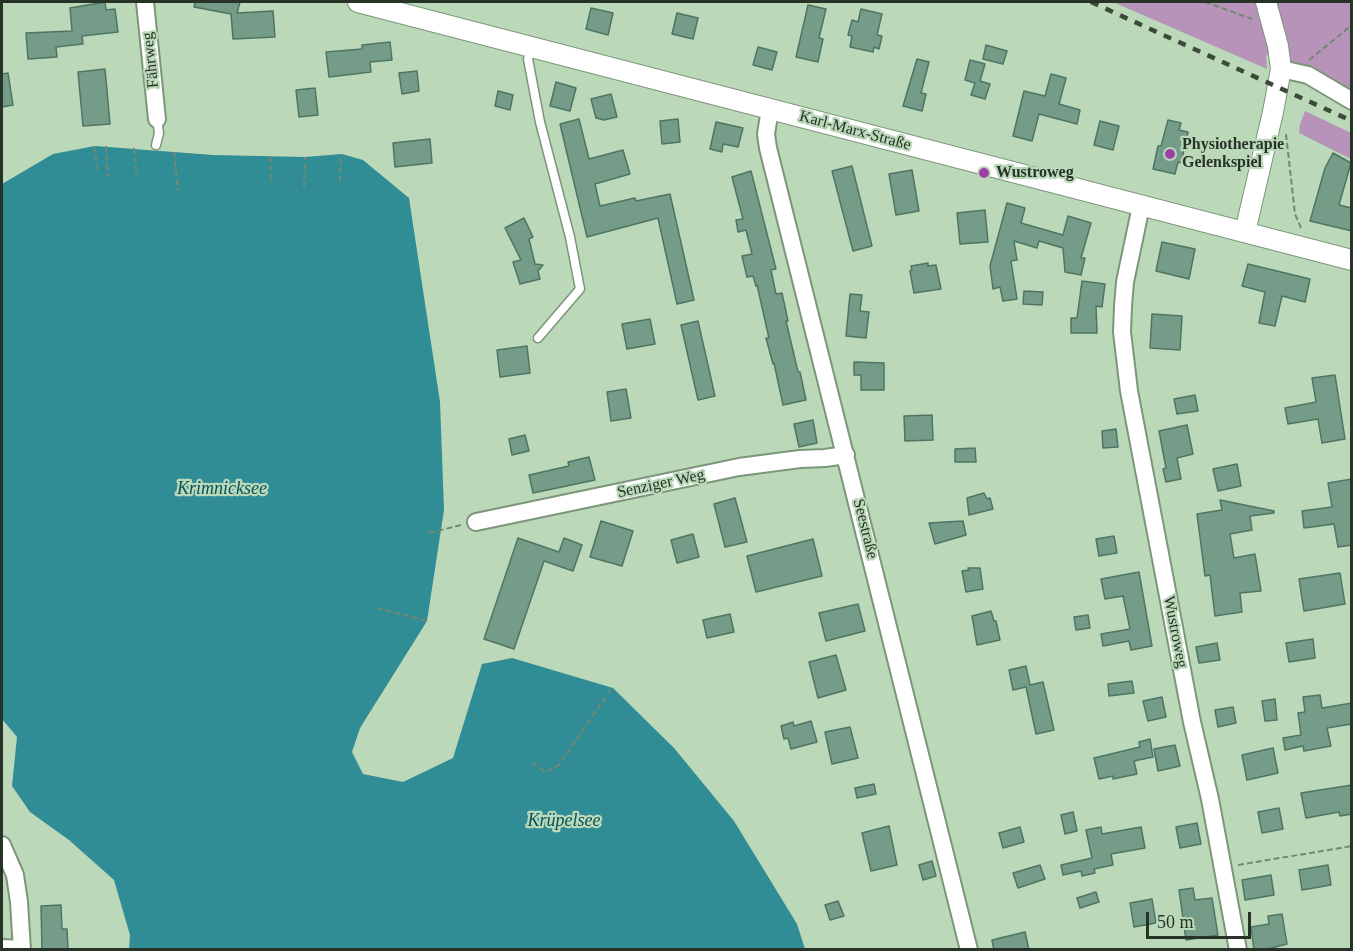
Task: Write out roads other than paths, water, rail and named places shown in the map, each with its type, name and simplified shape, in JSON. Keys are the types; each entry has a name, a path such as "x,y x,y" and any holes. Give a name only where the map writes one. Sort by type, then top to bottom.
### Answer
{"street":[{"name":"Fährweg","path":"145,2 157,119"},
{"name":"Karl-Marx-Straße","path":"358,2 1352,260"},
{"path":"1245,232 1273,112 1288,70 1266,2"},
{"path":"1288,70 1308,75 1352,101"},
{"name":"Seestraße","path":"770,109 766,134 768,148 969,950"},
{"name":"Wustroweg","path":"1141,206 1125,282 1122,332 1124,359 1190,711 1238,950"},
{"name":"Senziger Weg","path":"476,522 739,467 846,455"},
{"path":"2,845 15,875 22,949 2,948"}],"lane":[{"path":"531,47 528,59 540,122 570,237 580,289 538,338"},
{"path":"156,145 159,133 157,119"}],"water":[{"name":"Krimnicksee","path":"95,146 213,155 305,157 342,154 363,160 409,198 440,402 444,510 427,621 360,728 352,752 363,774 403,782 453,758 482,664 512,658 613,688 674,748 734,821 797,924 805,949 129,949 130,935 114,880 69,840 30,812 12,786 17,737 2,719 2,184 53,154"}],"railway":[{"path":"1091,2 1352,121"}],"place":[{"name":"Physiotherapie Gelenkspiel","path":"1170,154"},
{"name":"Wustroweg","path":"984,173"}],"water label":[{"name":"Krüpelsee","path":"564,821"}]}
